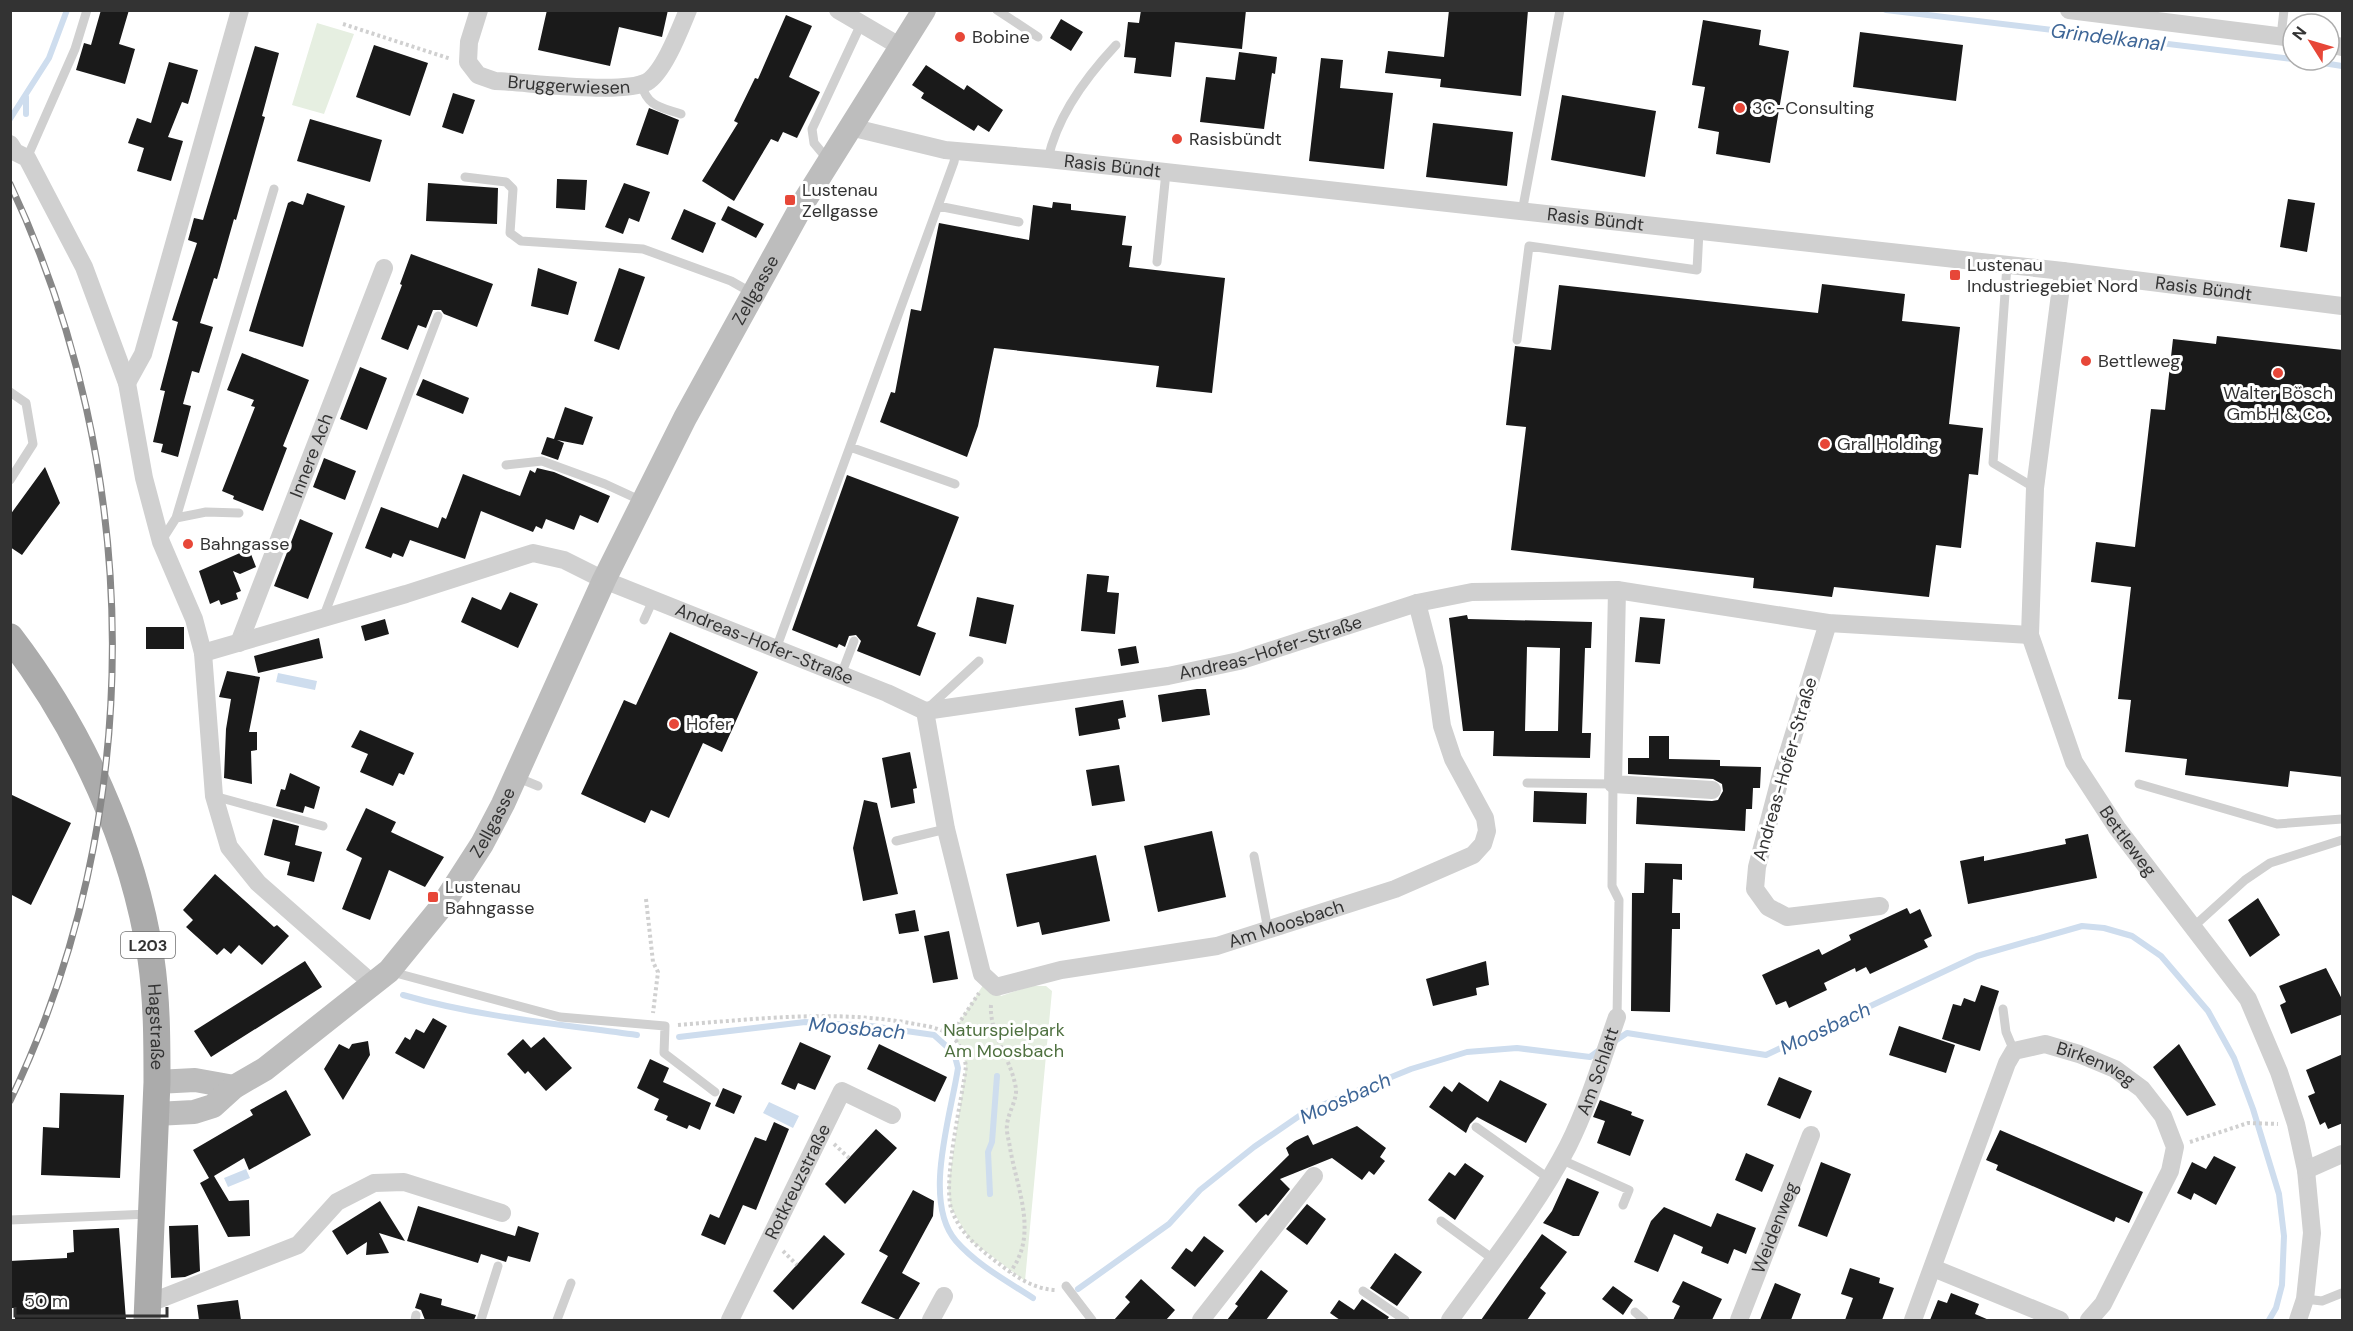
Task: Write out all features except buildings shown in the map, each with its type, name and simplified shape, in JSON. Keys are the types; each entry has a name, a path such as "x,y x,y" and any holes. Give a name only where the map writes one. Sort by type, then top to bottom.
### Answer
{"main road":[{"name":"Zellgasse","path":"156,1114 194,1112 213,1106 234,1087 265,1069 382,978 442,906 477,853 516,777 604,579 642,501 829,161 924,10"},
{"name":"Hagstraße","path":"10,637 75,736 91,769 128,862 151,960 157,1045 157,1082 147,1312"},
{"path":"157,1082 195,1080 234,1087"}],"street":[{"path":"127,383 143,354 240,10"},
{"path":"468,62 469,42 479,10"},
{"name":"Bruggerwiesen","path":"468,62 478,75 495,81 627,88 648,81 668,54 688,10"},
{"path":"838,10 901,46"},
{"path":"2069,10 2281,36"},
{"name":"Rasis Bündt","path":"850,127 956,152 1048,159 2063,271 2343,306"},
{"path":"17,151 84,267 127,383 144,478 161,542 194,619 203,653 214,796 229,847 258,883 382,978"},
{"name":"Innere Ach","path":"238,643 384,268"},
{"name":"Bettleweg","path":"2063,271 2036,488 2030,635 2074,762 2116,828 2248,999 2285,1090 2306,1170 2312,1233 2305,1299 2298,1320"},
{"path":"203,653 533,553 564,560 604,579"},
{"name":"Andreas-Hofer-Straße","path":"604,579 925,711 1168,676 1239,661 1418,603 1472,592 1617,590 1828,623 2030,635"},
{"path":"1617,590 1613,784 1712,790"},
{"name":"Am Moosbach","path":"992,983 1217,946 1395,889 1473,855 1483,844 1487,831 1485,818 1453,759 1442,726 1434,668 1418,603"},
{"name":"Andreas-Hofer-Straße","path":"1828,623 1780,779 1757,867 1755,888 1768,907 1787,917 1880,906"},
{"path":"925,711 946,829 982,974 992,983"},
{"name":"Am Schlatt","path":"1450,1320 1568,1146 1617,1017"},
{"name":"Birkenweg","path":"2014,1051 2045,1044 2115,1069 2142,1089 2163,1116 2175,1147"},
{"path":"1913,1320 2007,1063 2014,1051"},
{"name":"Rotkreuzstraße","path":"730,1320 842,1091 892,1115"},
{"name":"Weidenweg","path":"1739,1320 1811,1135"},
{"path":"2089,1320 2103,1304 2114,1284 2170,1171 2175,1147"},
{"path":"2306,1170 2343,1154"},
{"path":"1201,1320 1314,1176"},
{"name":"Hagstraße","path":"147,1312 298,1245 337,1202 374,1183 404,1182 502,1213"},
{"path":"1933,1268 2060,1320"},
{"path":"931,1320 944,1296"}],"lane":[{"path":"17,151 75,49 87,10"},
{"path":"997,10 1038,37"},
{"path":"1522,212 1560,10"},
{"path":"829,161 814,143 812,129 861,24"},
{"path":"1048,159 1053,134 1096,66 1116,45"},
{"path":"641,84 645,97 651,103 681,114"},
{"path":"776,649 956,152"},
{"path":"1157,262 1166,172"},
{"path":"465,177 506,182 513,189 510,233 521,241 643,249 731,281 754,294"},
{"path":"161,542 176,518 274,189"},
{"path":"938,206 1019,222"},
{"path":"1517,340 1529,246 1697,270 1699,231"},
{"path":"2007,265 1992,463 2036,488"},
{"path":"323,618 438,316"},
{"path":"10,392 26,403 33,444 10,480"},
{"path":"850,447 955,484"},
{"path":"506,465 542,461 605,484 642,501"},
{"path":"176,518 206,512 239,513"},
{"path":"644,620 653,600"},
{"path":"841,675 854,641"},
{"path":"925,711 979,661"},
{"path":"516,777 538,786"},
{"path":"1527,783 1613,784"},
{"name":"Am Schlatt","path":"1613,784 1612,886 1619,900 1617,1017"},
{"path":"2139,784 2277,824 2343,819"},
{"path":"214,796 323,826"},
{"path":"896,841 946,829"},
{"path":"2193,928 2245,880 2270,863 2343,840"},
{"path":"1254,856 1268,930"},
{"path":"382,978 560,1017 665,1026 664,1053 715,1092"},
{"path":"2003,1009 2006,1032 2014,1051"},
{"path":"1476,1127 1548,1178"},
{"path":"1560,1159 1629,1190 1623,1205"},
{"path":"10,1220 151,1214"},
{"path":"1441,1221 1493,1259"},
{"path":"481,1320 498,1266"},
{"path":"557,1320 571,1283"},
{"path":"1066,1287 1092,1320"},
{"path":"1363,1291 1405,1320"},
{"path":"2305,1299 2322,1301 2343,1293"},
{"path":"1635,1312 1644,1320"}],"path":[{"path":"344,24 468,62"},
{"path":"646,898 653,962 658,972 652,1006 654,1025"},
{"path":"951,1035 992,983"},
{"path":"992,983 990,1010 1016,1091 1006,1126 1018,1191 1025,1211 1026,1235 1011,1272"},
{"path":"2175,1147 2248,1123 2268,1124"}],"green space":[{"path":"317,23 354,34 324,114 292,105"},
{"name":"Naturspielpark Am Moosbach","path":"987,979 1001,996 1031,986 1046,986 1052,991 1025,1281 970,1240 951,1208 948,1187 966,1066 961,1047 951,1035"}],"water":[{"path":"278,673 317,681 315,690 276,682"},
{"path":"769,1102 799,1116 793,1128 763,1113"},
{"path":"246,1169 250,1178 228,1187 224,1178"}],"waterway":[{"path":"10,119 49,58 67,10"},
{"name":"Grindelkanal","path":"1886,10 2281,58"},
{"path":"26,97 26,114"},
{"name":"Moosbach","path":"1615,1041 1627,1033 1766,1055 1977,956 2082,926 2104,928 2132,936 2161,956 2208,1011 2234,1058 2253,1109 2279,1194 2284,1236 2282,1285 2276,1308 2269,1320"},
{"name":"Moosbach","path":"403,995 490,1014 637,1035"},
{"name":"Moosbach","path":"679,1037 805,1022 871,1026 934,1035 954,1053 958,1068 945,1133 940,1182 941,1204 946,1224 956,1241 973,1258 1033,1298"},
{"name":"Moosbach","path":"1078,1289 1169,1224 1200,1190 1254,1147 1305,1112 1411,1069 1467,1052 1517,1048 1590,1057 1601,1049"},
{"path":"990,1194 988,1152 992,1142 997,1076"}],"railway":[{"path":"10,184 54,294 86,408 106,525 112,643 106,761 87,877 55,991 10,1101"}],"place":[{"name":"Bobine","path":"960,37"},
{"name":"3C-Consulting","path":"1740,108"},
{"name":"Rasisbündt","path":"1177,139"},
{"name":"Lustenau Zellgasse","path":"790,200"},
{"name":"Lustenau Industriegebiet Nord","path":"1955,275"},
{"name":"Bettleweg","path":"2086,361"},
{"name":"Walter Bösch GmbH & Co.","path":"2278,373"},
{"name":"Gral Holding","path":"1825,444"},
{"name":"Bahngasse","path":"188,544"},
{"name":"Hofer","path":"674,724"},
{"name":"Lustenau Bahngasse","path":"433,897"}]}
